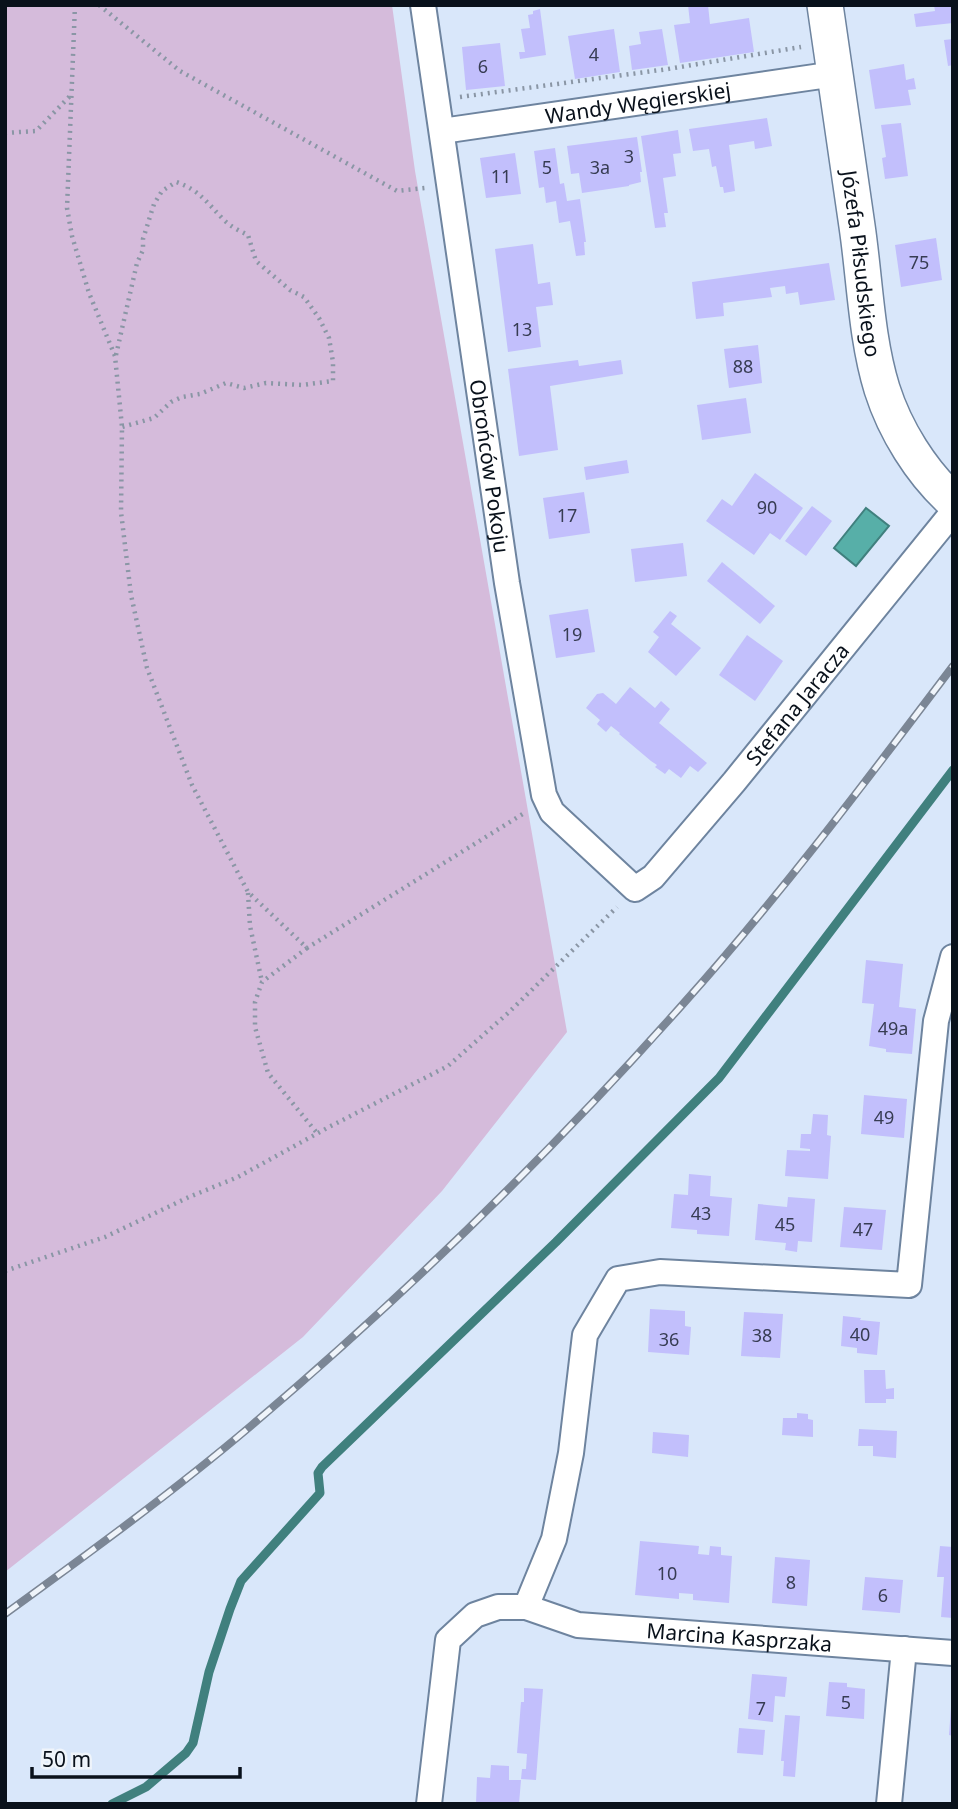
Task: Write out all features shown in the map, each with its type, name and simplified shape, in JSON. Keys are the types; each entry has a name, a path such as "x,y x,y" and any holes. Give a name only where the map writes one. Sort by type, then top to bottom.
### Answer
{"street":[{"name":"Obrońców Pokoju","path":"423,5 507,583 544,795 552,812 635,889"},
{"name":"Józefa Piłsudskiego","path":"825,5 822,76 860,245 873,349 882,389 904,438 922,466 953,501"},
{"name":"Wandy Węgierskiej","path":"442,131 822,76"},
{"name":"Stefana Jaracza","path":"635,889 653,877 734,782 953,512"},
{"path":"526,1608 554,1539 571,1453 585,1335 618,1279 660,1272 909,1285 936,1021 953,957"},
{"name":"Marcina Kasprzaka","path":"429,1804 449,1640 475,1615 498,1606 526,1608 578,1625 953,1653"},
{"path":"889,1804 904,1649"}],"path":[{"path":"75,5 67,208 72,236 89,293 116,356"},
{"path":"99,5 180,71 397,191 449,185"},
{"path":"457,97 668,69 805,47 822,76"},
{"path":"5,133 36,131 72,94"},
{"path":"122,427 154,418 171,402 182,397 200,394 226,383 243,388 265,383 302,385 333,381 328,338 319,318 304,297 290,290 256,261 248,235 226,222 195,191 176,182 162,191 154,204 143,239 144,250 137,263 116,356 122,427 121,512 131,595 146,668 192,785 248,892 307,948"},
{"path":"262,982 307,948 531,809 544,795"},
{"path":"5,1271 105,1237 238,1177 448,1066 507,1014 635,889"},
{"path":"248,892 250,926 262,982 255,1002 255,1027 268,1073 317,1133"}],"shaded area":[{"path":"5,5 392,5 415,171 567,1032 442,1191 303,1337 5,1572"},
{"path":"866,508 889,526 856,566 834,548"}],"building":[{"path":"688,5 708,5 710,24 749,18 754,52 680,63 674,25 690,23"},
{"path":"934,5 953,5 953,23 916,27 914,14 935,11"},
{"path":"540,9 546,55 520,59 519,52 525,52 521,29 530,28 528,15"},
{"path":"614,29 620,72 575,79 568,36"},
{"path":"662,29 668,65 632,70 629,46 641,44 639,32"},
{"path":"953,39 953,65 948,66 944,40"},
{"path":"500,43 505,86 466,90 462,47"},
{"path":"904,64 906,80 914,78 916,89 908,90 911,105 875,109 869,70"},
{"path":"767,118 772,146 755,149 754,141 729,145 735,191 724,193 723,187 720,187 716,166 712,167 709,149 693,151 689,129"},
{"path":"901,123 908,176 885,179 882,158 886,157 881,125"},
{"path":"678,130 681,153 673,154 676,176 663,178 668,213 664,213 666,227 655,228 641,136"},
{"path":"637,137 641,182 582,193 579,173 571,174 567,146"},
{"path":"555,148 560,184 564,183 567,201 580,199 586,242 585,255 576,256 570,221 559,223 556,201 546,203 544,187 539,188 534,151"},
{"path":"515,153 521,194 486,198 480,158"},
{"path":"936,238 942,280 901,287 895,245"},
{"path":"533,244 538,284 550,282 553,305 536,307 541,347 508,352 495,249"},
{"path":"829,263 835,300 800,305 798,292 786,294 785,286 770,288 772,297 723,303 724,316 696,319 692,282"},
{"path":"758,345 762,383 729,388 724,349"},
{"path":"578,360 579,366 621,360 623,374 550,386 558,450 519,456 508,369"},
{"path":"746,398 751,433 702,440 697,405"},
{"path":"627,460 629,473 586,480 584,467"},
{"path":"755,473 803,508 780,540 770,533 754,555 706,521 722,499 732,506"},
{"path":"584,492 590,533 549,539 543,498"},
{"path":"812,506 832,521 806,556 785,541"},
{"path":"683,543 687,576 635,582 631,549"},
{"path":"722,562 775,606 760,624 707,581"},
{"path":"588,609 595,652 556,658 549,615"},
{"path":"670,611 677,616 671,624 701,648 676,676 648,652 659,637 653,632"},
{"path":"747,635 783,661 755,701 719,675"},
{"path":"630,687 655,708 661,701 670,709 659,723 707,763 698,772 690,766 681,778 669,769 665,774 611,726 606,732 597,724 600,720 586,708 597,694 603,693 616,704"},
{"path":"866,960 903,964 899,1007 916,1009 912,1054 886,1052 886,1049 869,1046 874,1004 862,1003"},
{"path":"864,1095 907,1099 904,1138 861,1134"},
{"path":"813,1114 828,1115 827,1135 831,1136 828,1179 785,1176 787,1150 810,1151 800,1148 801,1134 811,1134"},
{"path":"689,1174 711,1176 710,1196 732,1198 729,1236 697,1234 697,1230 671,1228 674,1194 688,1195"},
{"path":"788,1197 815,1199 812,1242 798,1241 797,1252 785,1250 786,1243 755,1240 758,1204 787,1207"},
{"path":"844,1207 886,1210 882,1250 840,1247"},
{"path":"650,1309 685,1311 685,1326 691,1327 689,1355 648,1352"},
{"path":"744,1312 783,1314 780,1358 741,1356"},
{"path":"843,1316 880,1322 877,1355 857,1353 857,1348 841,1346"},
{"path":"864,1370 885,1370 886,1389 894,1388 894,1399 886,1399 886,1403 865,1403"},
{"path":"797,1413 808,1414 808,1419 813,1420 813,1437 782,1435 783,1418 797,1418"},
{"path":"859,1429 897,1431 896,1458 873,1456 873,1446 858,1446"},
{"path":"653,1432 689,1435 688,1457 652,1453"},
{"path":"640,1541 699,1546 698,1554 709,1555 710,1546 721,1547 721,1555 732,1556 729,1603 693,1600 693,1594 679,1593 679,1599 635,1595"},
{"path":"940,1546 953,1547 953,1618 941,1617 944,1577 937,1577"},
{"path":"775,1557 810,1560 807,1606 772,1603"},
{"path":"865,1577 903,1580 900,1613 862,1610"},
{"path":"752,1674 787,1677 785,1697 775,1696 773,1722 748,1719"},
{"path":"829,1682 847,1683 847,1687 865,1689 864,1719 826,1716"},
{"path":"524,1688 543,1689 536,1780 521,1779 522,1769 526,1769 527,1754 517,1753"},
{"path":"953,1707 953,1736 949,1735"},
{"path":"785,1715 800,1716 795,1777 783,1776 784,1761 781,1761"},
{"path":"739,1728 765,1730 763,1755 737,1753"},
{"path":"491,1765 509,1766 509,1780 521,1780 519,1804 476,1804 477,1777 490,1778"}],"waterway":[{"path":"112,1804 146,1787 186,1753 193,1743 209,1672 241,1581 320,1493 318,1473 322,1467 556,1242 719,1078 953,770"}],"railway":[{"path":"5,1614 161,1498 252,1425 421,1274 529,1169 633,1060 753,922 953,666"}]}
